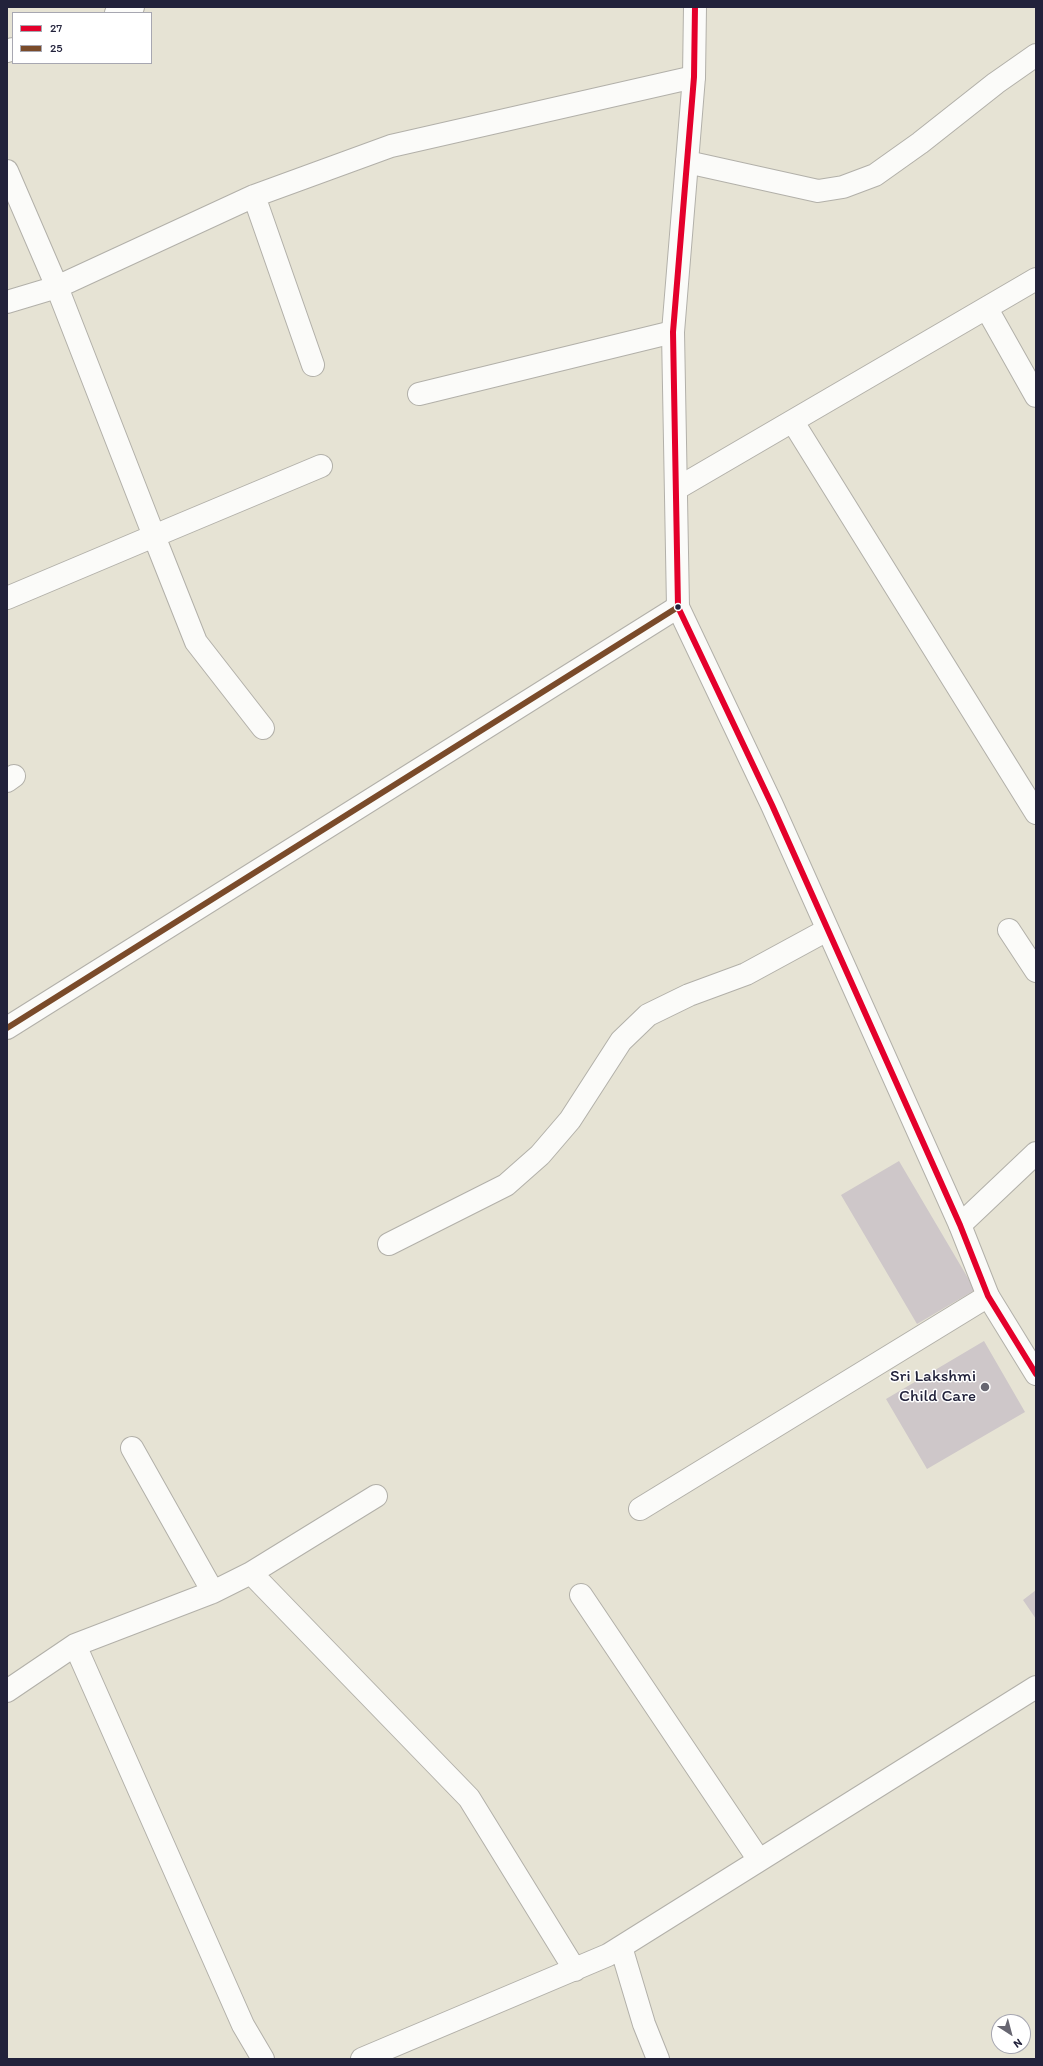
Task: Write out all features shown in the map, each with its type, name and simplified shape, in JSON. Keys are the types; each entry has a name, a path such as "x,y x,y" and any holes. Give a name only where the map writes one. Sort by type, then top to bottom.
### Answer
{"street":[{"path":"119,12 133,7"},
{"path":"695,7 694,77 673,332 678,607 772,804 960,1225 988,1296 1036,1374"},
{"path":"687,162 818,191 843,187 875,175 920,143 996,83 1036,55"},
{"path":"7,302 57,287 254,196 391,146 694,77"},
{"path":"7,171 57,287 196,642 262,728"},
{"path":"254,196 313,365"},
{"path":"676,489 987,309 1036,279"},
{"path":"987,309 1036,396"},
{"path":"419,394 673,332"},
{"path":"792,422 1036,813"},
{"path":"7,598 321,466"},
{"path":"7,1028 678,607"},
{"path":"389,1244 506,1185 540,1155 570,1120 621,1041 648,1015 688,995 746,974 827,930"},
{"path":"1009,930 1036,970"},
{"path":"960,1225 1036,1153"},
{"path":"640,1509 988,1296"},
{"path":"132,1448 213,1592"},
{"path":"7,1691 76,1645 213,1592 251,1573 376,1496"},
{"path":"251,1573 469,1798 575,1970"},
{"path":"581,1595 759,1860"},
{"path":"76,1645 243,2025 263,2059"},
{"path":"362,2059 575,1970 614,1951 1036,1687"},
{"path":"614,1951 658,2059"}],"building":[{"path":"899,1161 975,1290 917,1324 841,1195"},
{"path":"984,1341 1025,1412 927,1469 886,1399"},
{"path":"1036,1590 1036,1619 1023,1600"}],"transit line":[{"name":"27","path":"695,7 694,77 673,332 678,607 772,805 960,1225 988,1296 1036,1374"},
{"name":"25","path":"7,1028 678,607"}],"place":[{"name":"Sri Lakshmi Child Care","path":"985,1387"}]}
